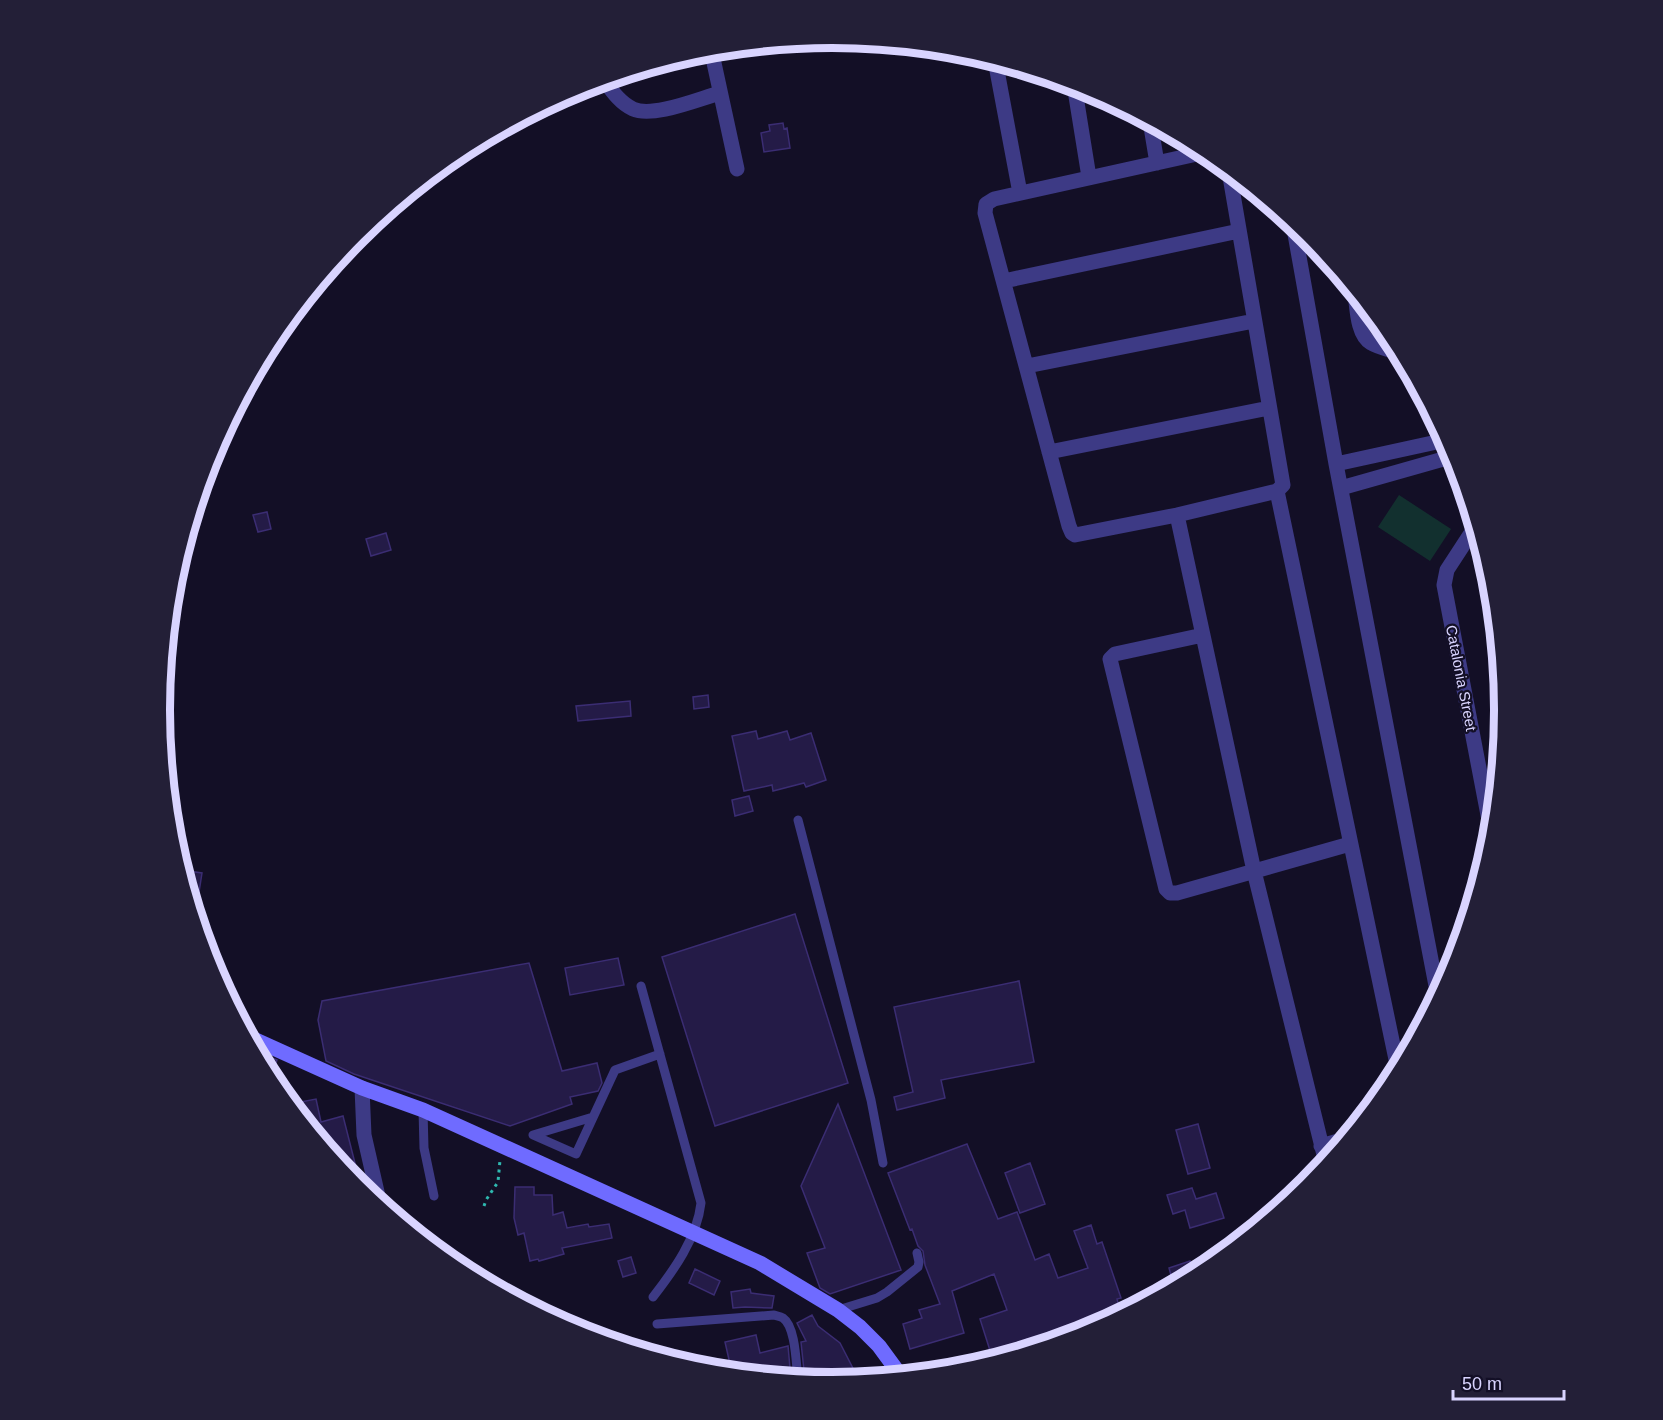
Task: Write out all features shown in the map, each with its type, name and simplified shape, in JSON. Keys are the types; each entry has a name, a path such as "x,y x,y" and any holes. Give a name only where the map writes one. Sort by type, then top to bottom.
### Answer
{"street":[{"path":"713,59 738,169"},
{"path":"997,70 1020,193"},
{"path":"609,87 619,100 634,110 649,113 720,93"},
{"path":"1076,95 1089,177"},
{"path":"1152,131 1157,163"},
{"path":"1192,155 1020,193 989,201 986,208 1069,526 1075,536 1177,515 1277,491 1281,488 1283,482 1232,183"},
{"path":"1004,281 1239,231"},
{"path":"1296,238 1336,464 1435,981"},
{"path":"1357,307 1361,330 1371,343 1386,348"},
{"path":"1027,366 1254,321"},
{"path":"1049,452 1269,408"},
{"path":"1336,464 1436,442"},
{"path":"1397,450 1402,470"},
{"path":"1362,457 1368,480"},
{"path":"1341,488 1444,459"},
{"path":"1277,491 1395,1057"},
{"path":"1177,515 1254,871 1322,1154"},
{"name":"Catalonia Street","path":"1470,535 1447,570 1444,585 1486,809"},
{"path":"1203,635 1115,654 1111,657 1110,662 1168,891 1177,893 1350,844"},
{"path":"258,1041 362,1088 423,1110 760,1263 838,1310 860,1327 879,1346 896,1369"},
{"path":"362,1088 364,1135 377,1191"}],"lane":[{"path":"798,820 871,1100 883,1163"},
{"path":"641,986 701,1203 699,1218 674,1270 653,1298"},
{"path":"593,1117 533,1135 576,1154 615,1070 660,1054"},
{"path":"423,1110 424,1148 434,1196"},
{"path":"838,1310 877,1298 887,1292 918,1267 920,1262 917,1252"},
{"path":"657,1324 774,1315 783,1318 793,1338 797,1371"}],"path":[{"path":"484,1206 498,1182 502,1146"}],"green space":[{"path":"1399,495 1451,529 1430,561 1378,527"}],"building":[{"path":"783,123 784,129 787,128 790,148 764,152 761,133 770,131 769,125"},
{"path":"267,512 271,529 258,532 253,515"},
{"path":"386,533 391,550 371,556 366,539"},
{"path":"708,695 709,707 694,709 693,697"},
{"path":"630,701 631,716 578,721 576,706"},
{"path":"756,731 758,739 787,731 790,740 811,733 826,780 806,787 804,783 773,791 772,785 744,791 732,736"},
{"path":"749,796 753,811 735,816 732,800"},
{"path":"190,871 202,873 198,900"},
{"path":"795,914 848,1083 715,1126 662,957"},
{"path":"618,958 624,985 570,995 565,968"},
{"path":"529,963 562,1071 597,1063 602,1083 598,1091 570,1097 572,1104 510,1126 354,1074 326,1061 318,1020 322,1001"},
{"path":"1019,981 1034,1062 941,1080 945,1098 897,1110 894,1097 913,1092 894,1007"},
{"path":"267,1056 277,1060 274,1067"},
{"path":"316,1099 321,1122 343,1116 357,1172 334,1146 298,1102"},
{"path":"838,1104 901,1270 830,1294 820,1288 807,1253 825,1248 801,1186"},
{"path":"1198,1124 1210,1168 1188,1174 1176,1130"},
{"path":"967,1144 998,1219 1017,1212 1035,1260 1049,1254 1058,1278 1088,1268 1074,1231 1091,1225 1097,1244 1102,1242 1121,1298 1117,1299 1119,1306 1085,1322 1055,1333 1049,1332 1044,1337 1032,1341 1027,1339 1024,1343 990,1352 980,1319 1007,1310 994,1274 952,1291 964,1333 910,1349 903,1324 922,1318 919,1310 940,1304 925,1265 923,1251 918,1246 912,1229 910,1230 888,1173"},
{"path":"1030,1163 1045,1204 1020,1213 1005,1173"},
{"path":"515,1187 534,1187 534,1195 552,1195 553,1215 563,1212 567,1228 588,1224 589,1227 609,1224 612,1238 562,1248 564,1254 539,1261 538,1259 530,1261 524,1233 518,1235 514,1218"},
{"path":"1192,1188 1196,1199 1216,1193 1224,1218 1190,1228 1185,1210 1173,1214 1167,1195"},
{"path":"631,1257 636,1273 623,1277 618,1261"},
{"path":"1190,1261 1191,1265 1172,1278 1169,1268"},
{"path":"695,1269 720,1281 714,1295 689,1283"},
{"path":"750,1289 751,1293 774,1296 772,1308 733,1308 731,1292"},
{"path":"812,1315 818,1326 840,1343 855,1371 804,1371 801,1342 806,1341 797,1323"},
{"path":"756,1335 760,1353 788,1346 790,1371 730,1364 725,1342"}]}
